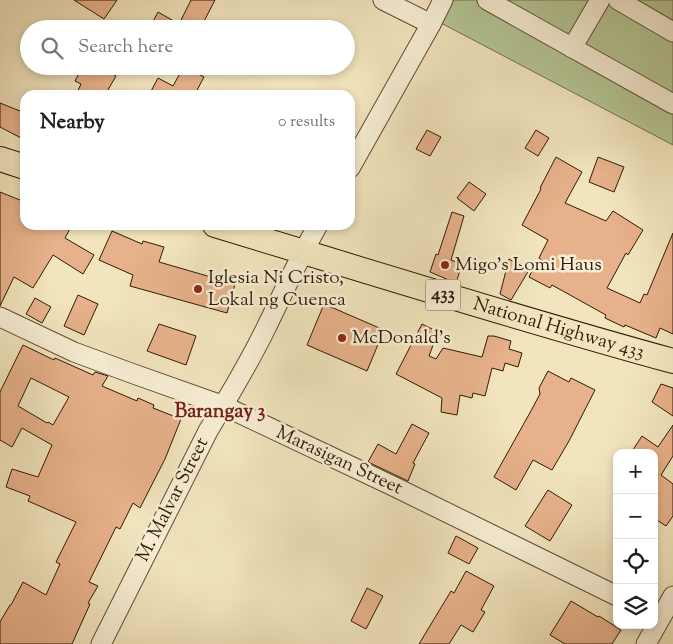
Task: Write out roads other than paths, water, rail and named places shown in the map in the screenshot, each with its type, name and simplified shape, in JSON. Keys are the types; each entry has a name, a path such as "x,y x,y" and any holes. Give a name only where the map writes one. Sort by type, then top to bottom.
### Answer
{"main road":[{"path":"0,159 20,165"},
{"name":"National Highway 433","path":"231,230 480,306 673,361"}],"street":[{"path":"383,0 431,24"},
{"path":"355,159 443,0"},
{"path":"487,0 672,101"},
{"path":"572,48 600,0"},
{"path":"618,0 673,32"},
{"name":"M. Malvar Street","path":"101,644 208,431 224,406 266,329 303,251 315,230"},
{"name":"Marasigan Street","path":"0,317 74,352 224,406 398,488 613,594"},
{"path":"646,644 663,619 673,596"}],"place":[{"name":"Migo's Lomi Haus","path":"445,265"},
{"name":"Iglesia Ni Cristo, Lokal ng Cuenca","path":"198,289"},
{"name":"McDonald's","path":"342,338"}],"district":[{"name":"Barangay 3","path":"220,412"}]}
